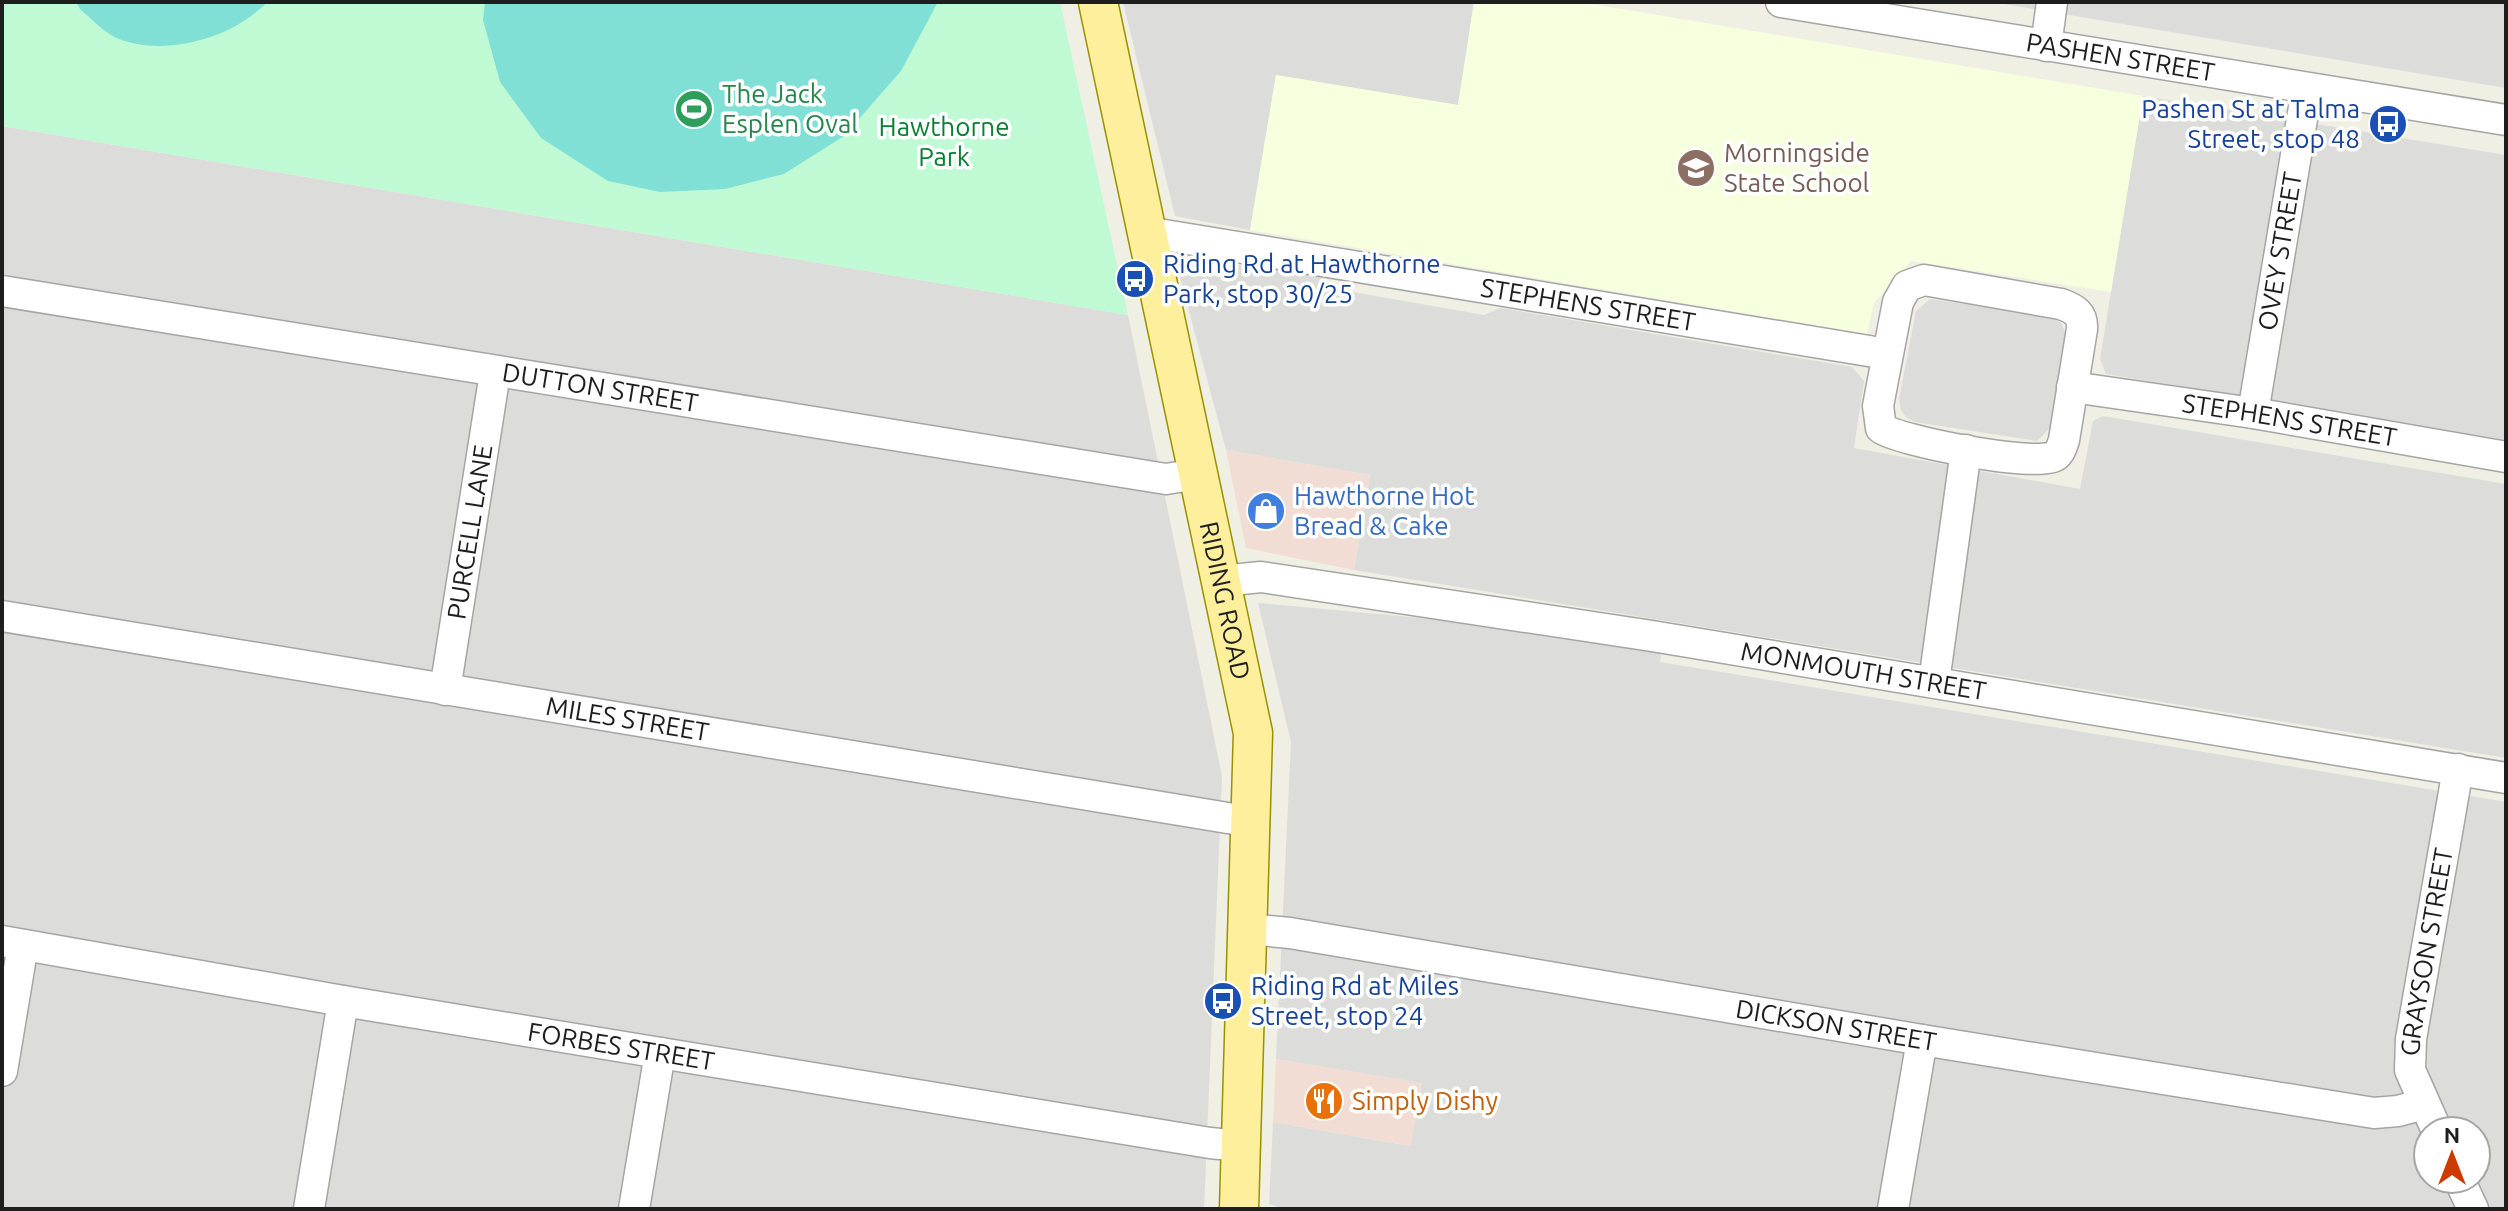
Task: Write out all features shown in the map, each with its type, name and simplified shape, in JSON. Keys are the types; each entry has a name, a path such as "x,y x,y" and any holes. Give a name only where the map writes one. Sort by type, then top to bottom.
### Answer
{"main road":[{"name":"RIDING ROAD","path":"1098,2 1253,733 1239,1209"}],"street":[{"name":"PASHEN STREET","path":"1781,2 2506,120"},
{"path":"2046,46 2052,2"},
{"name":"OVEY STREET","path":"2253,413 2307,89"},
{"name":"STEPHENS STREET","path":"1146,232 1887,354"},
{"path":"1924,280 2071,307 2083,320 2061,449 2055,456 2033,460 1889,434 1881,428 1878,406 1887,354 1898,302 1907,286 1924,280"},
{"name":"DUTTON STREET","path":"2,291 1166,479 1198,474"},
{"name":"PURCELL LANE","path":"445,690 495,373"},
{"name":"STEPHENS STREET","path":"2072,387 2253,413 2506,457"},
{"path":"1934,682 1966,450"},
{"name":"MONMOUTH STREET","path":"1221,581 1261,577 1652,636 2506,778"},
{"name":"MILES STREET","path":"2,616 1252,822"},
{"name":"GRAYSON STREET","path":"2429,1115 2410,1070 2411,1039 2458,769"},
{"name":"DICKSON STREET","path":"1248,929 1290,933 2374,1113 2424,1104"},
{"path":"2,1071 12,943"},
{"name":"FORBES STREET","path":"12,943 343,1001 1241,1146"},
{"path":"309,1209 343,1001"},
{"path":"1893,1209 1922,1040"},
{"path":"634,1209 660,1053"}],"shaded area":[{"path":"76,2 267,2 237,26 218,34 178,45 157,46 114,37 80,9"},
{"name":"The Jack Esplen Oval","path":"485,2 938,2 901,71 844,136 784,174 725,189 660,192 608,181 541,138 500,82 483,20"},
{"path":"1123,2 1474,2 1458,105 1276,75 1250,230 1175,216"},
{"name":"Morningside State School","path":"1474,2 1580,2 2143,96 2111,292 1911,261 1874,303 1867,334 1250,230 1276,75 1458,105"},
{"path":"1992,2 2506,2 2506,88"},
{"path":"2143,96 2506,155 2506,440 2106,374 2100,359"},
{"path":"2,126 1128,315 1222,776 1204,1209 2,1209"},
{"path":"1174,255 1320,277 1324,287 1484,315 1500,308 1852,367 1864,381 1854,448 2080,489 2093,421 2103,416 2506,484 2506,758 1354,570 1370,475 1226,450"},
{"path":"1930,299 2052,317 2061,323 2066,334 2050,428 2037,441 1915,422 1906,417 1899,399 1916,311"},
{"path":"1226,450 1370,475 1354,570 1246,548"},
{"path":"1258,603 1485,624 1661,653 1660,662 2506,802 2506,1209 1284,1209 1269,1204 1273,1122 1410,1146 1421,1083 1276,1059 1291,742"},
{"path":"1276,1059 1422,1083 1411,1146 1273,1122"}],"green space":[{"name":"Hawthorne Park","path":"2,2 1060,2 1128,315 2,126"}],"place":[{"name":"The Jack Esplen Oval","path":"694,109"},
{"name":"Pashen St at Talma Street, stop 48","path":"2388,124"},
{"name":"Morningside State School","path":"1696,168"},
{"name":"Riding Rd at Hawthorne Park, stop 30/25","path":"1135,279"},
{"name":"Hawthorne Hot Bread & Cake","path":"1266,511"},
{"name":"Riding Rd at Miles Street, stop 24","path":"1223,1001"},
{"name":"Simply Dishy","path":"1324,1101"}]}
